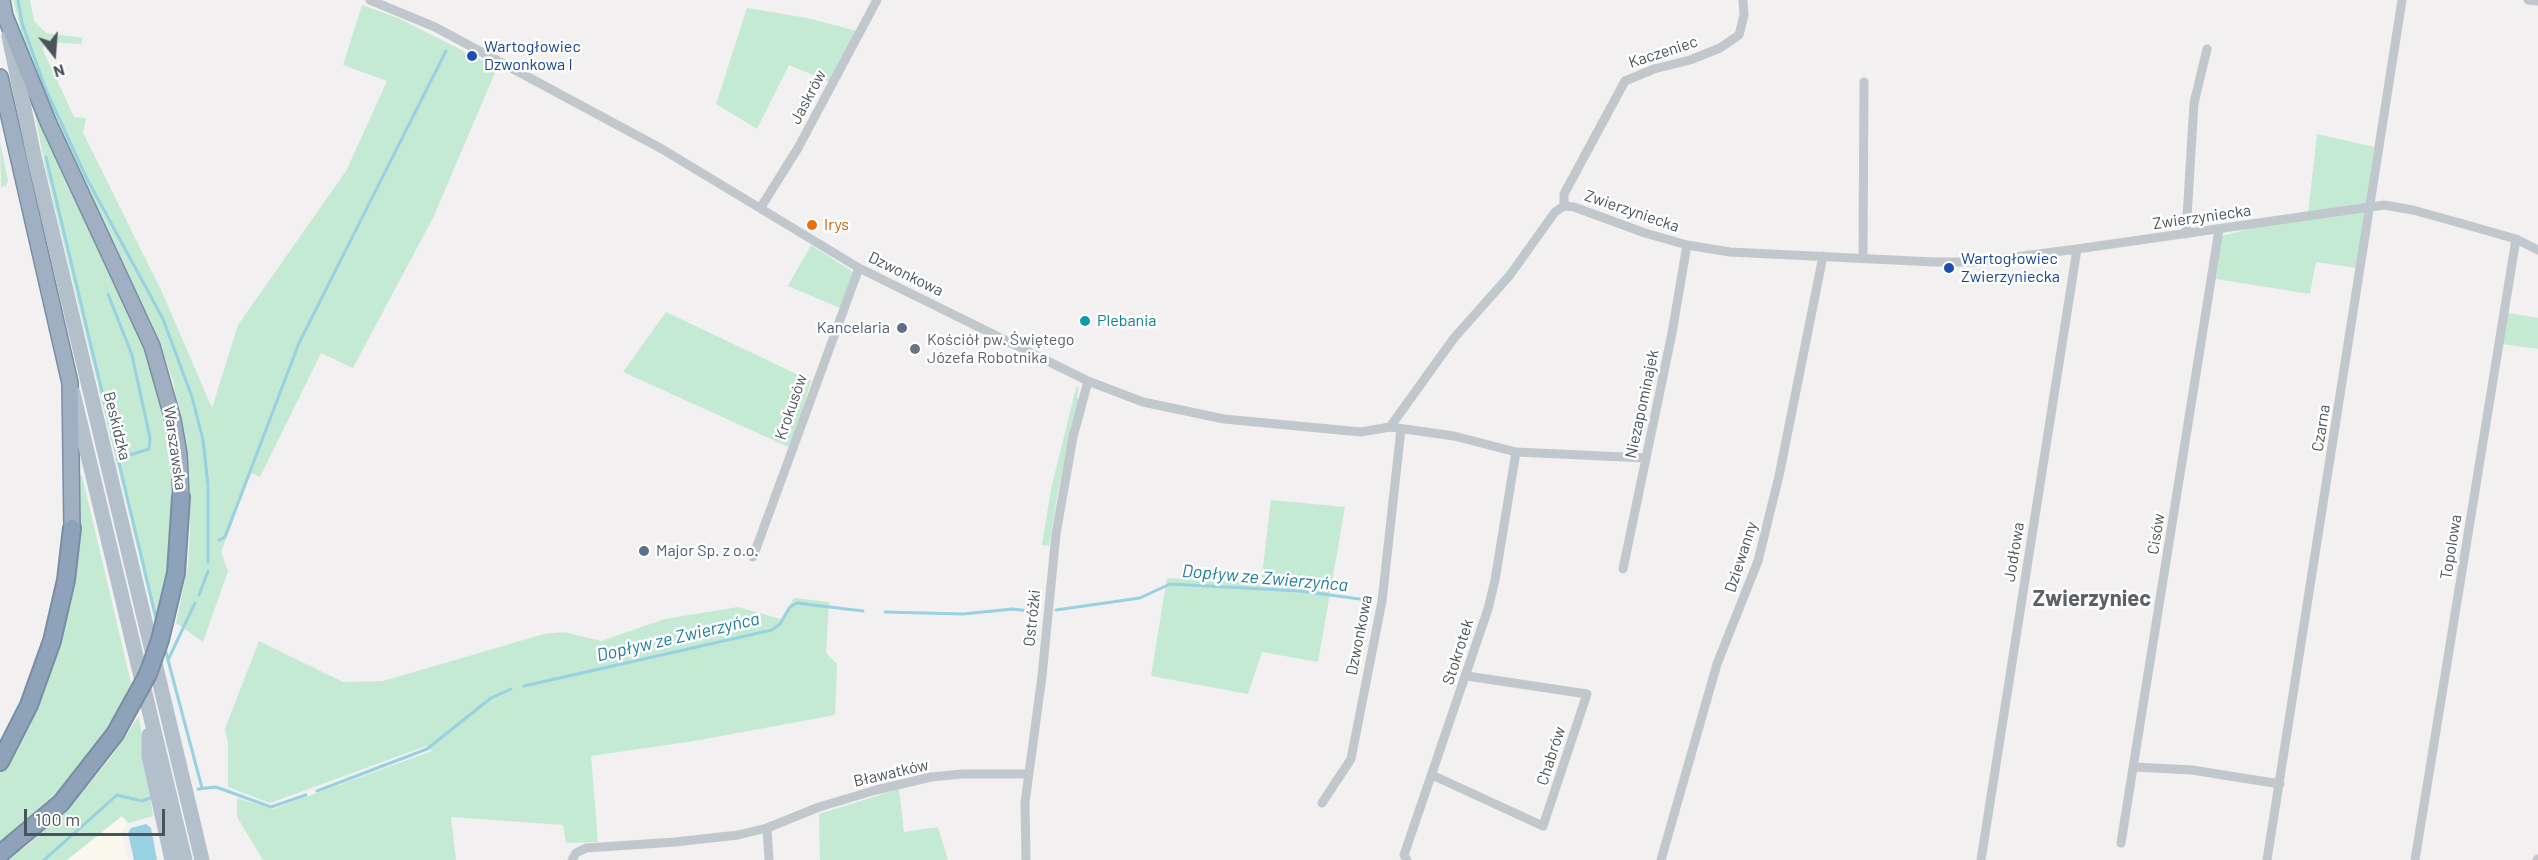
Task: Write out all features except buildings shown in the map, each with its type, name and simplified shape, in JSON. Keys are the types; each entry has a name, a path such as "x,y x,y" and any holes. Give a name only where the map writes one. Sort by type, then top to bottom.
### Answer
{"highway":[{"name":"Beskidzka","path":"2,0 5,16"},
{"name":"Warszawska","path":"0,854 61,803 115,734 148,674 160,640 176,573 181,496 173,420 152,346 63,158 5,16"},
{"path":"0,77 70,383 72,528 66,580 52,641 29,705 0,762"}],"main road":[{"name":"Beskidzka","path":"5,16 34,156 202,860"},
{"path":"70,383 185,860"},
{"path":"149,711 149,756 172,860"},
{"path":"171,727 188,776 211,860"}],"street":[{"name":"Dzwonkowa","path":"370,0 421,21 507,64 662,148 859,268 1088,381 1143,402 1224,419 1361,432 1390,427 1454,436 1516,452 1646,458"},
{"name":"Jaskrów","path":"761,207 798,148 877,0"},
{"name":"Kaczeniec","path":"1564,206 1564,194 1625,81 1654,69 1690,60 1720,48 1739,34 1744,15 1743,0"},
{"name":"Czarna","path":"2267,860 2402,0"},
{"path":"2529,0 2538,1"},
{"path":"2186,234 2194,103 2207,49"},
{"path":"1863,258 1864,82"},
{"name":"Zwierzyniecka","path":"1390,427 1454,338 1510,275 1550,217 1564,206 1574,207 1645,234 1687,245 1730,252 1976,261 2219,230 2384,205 2413,210 2516,239 2538,250"},
{"name":"Cisów","path":"2121,843 2219,230"},
{"name":"Topolowa","path":"2415,860 2516,239"},
{"name":"Niezapominajek","path":"1623,569 1687,245"},
{"name":"Jodłowa","path":"1981,860 2077,249"},
{"name":"Dziewanny","path":"1661,860 1717,664 1758,561 1779,476 1823,256"},
{"name":"Krokusów","path":"753,557 859,268"},
{"name":"Ostróżki","path":"1026,860 1025,803 1060,506 1088,381"},
{"name":"Dzwonkowa","path":"1322,802 1350,759 1382,602 1401,429"},
{"name":"Stokrotek","path":"1405,857 1467,676 1495,580 1516,452"},
{"name":"Chabrów","path":"1432,775 1543,826 1587,694 1467,676"},
{"path":"2135,766 2192,770 2280,784"},
{"name":"Bławatków","path":"572,860 576,853 586,848 738,835 766,828 819,807 931,777 962,774 1029,774"},
{"path":"766,828 769,860"}],"shaded area":[{"path":"122,815 128,823 122,832 128,860 67,860"}],"green space":[{"path":"13,0 30,0 34,21 46,33 83,38 81,44 45,42 43,50 74,117 86,118 83,133 162,292 212,408 238,325 346,171 387,81 343,65 362,5 398,18 497,68 433,218 353,368 321,353 260,477 251,473 221,552 228,571 203,642 176,623 188,566 190,532 187,458 173,381 155,330 56,124 26,49"},
{"path":"747,8 807,18 857,31 830,82 789,65 757,129 716,104"},
{"path":"32,101 39,112 45,135 117,284 148,355 162,403 170,443 174,512 168,579 156,626 46,170"},
{"path":"2317,134 2374,147 2356,268 2316,262 2310,294 2216,279 2222,236 2308,214"},
{"path":"0,142 8,181 6,186 1,187"},
{"path":"811,245 853,272 840,308 788,286"},
{"path":"666,312 811,381 791,448 623,372"},
{"path":"2508,313 2538,318 2538,349 2502,344"},
{"path":"1079,386 1077,398 1079,399 1058,491 1049,546 1042,545 1051,489 1076,388"},
{"path":"82,475 131,683 113,721 87,763 14,836 0,845 0,772 27,722 51,661 79,476"},
{"path":"1271,500 1345,507 1318,662 1262,652 1248,694 1151,676 1167,578 1261,583"},
{"path":"794,598 829,602 826,653 837,664 835,715 694,741 591,756 598,842 566,843 563,825 451,817 456,860 263,860 237,817 237,798 273,809 432,751 426,746 270,803 228,787 228,743 225,729 259,641 343,682 383,681 544,634 564,632 601,641 665,619 738,607 781,619"},
{"path":"139,716 153,816 128,823 122,816 67,860 7,860 28,845 74,801 109,760"},
{"path":"899,789 904,832 938,827 948,860 820,860 819,814"}],"water":[{"path":"146,824 151,828 157,860 134,860 128,833 131,828"}],"waterway":[{"path":"18,0 22,23 46,90 86,177 163,319 192,397 203,440 208,485 208,562"},
{"path":"219,540 225,537 299,343 446,51"},
{"path":"46,157 157,622"},
{"path":"108,294 132,355 150,438 149,449 117,459"},
{"path":"199,595 208,571"},
{"name":"Dopływ ze Zwierzyńca","path":"1056,610 1140,598 1170,584 1300,591 1367,600"},
{"path":"195,603 168,660 202,788"},
{"name":"Dopływ ze Zwierzyńca","path":"524,686 772,630 780,624 790,607 797,603 863,611"},
{"name":"Dopływ ze Zwierzyńca","path":"885,612 963,614 1013,609 1037,612"},
{"path":"165,648 168,660"},
{"name":"Dopływ ze Zwierzyńca","path":"317,791 427,749 491,698 511,689"},
{"name":"Dopływ ze Zwierzyńca","path":"198,789 216,787 271,807 306,795"},
{"name":"Dopływ ze Zwierzyńca","path":"44,860 117,795 142,801 150,798"}],"place":[{"name":"Wartogłowiec Dzwonkowa I","path":"472,56"},
{"name":"Irys","path":"812,225"},
{"name":"Wartogłowiec Zwierzyniecka","path":"1949,268"},
{"name":"Plebania","path":"1085,321"},
{"name":"Kancelaria","path":"902,328"},
{"name":"Kościół pw. Świętego Józefa Robotnika","path":"915,349"},
{"name":"Major Sp. z o.o.","path":"644,551"}],"district":[{"name":"Zwierzyniec","path":"2092,599"}]}
